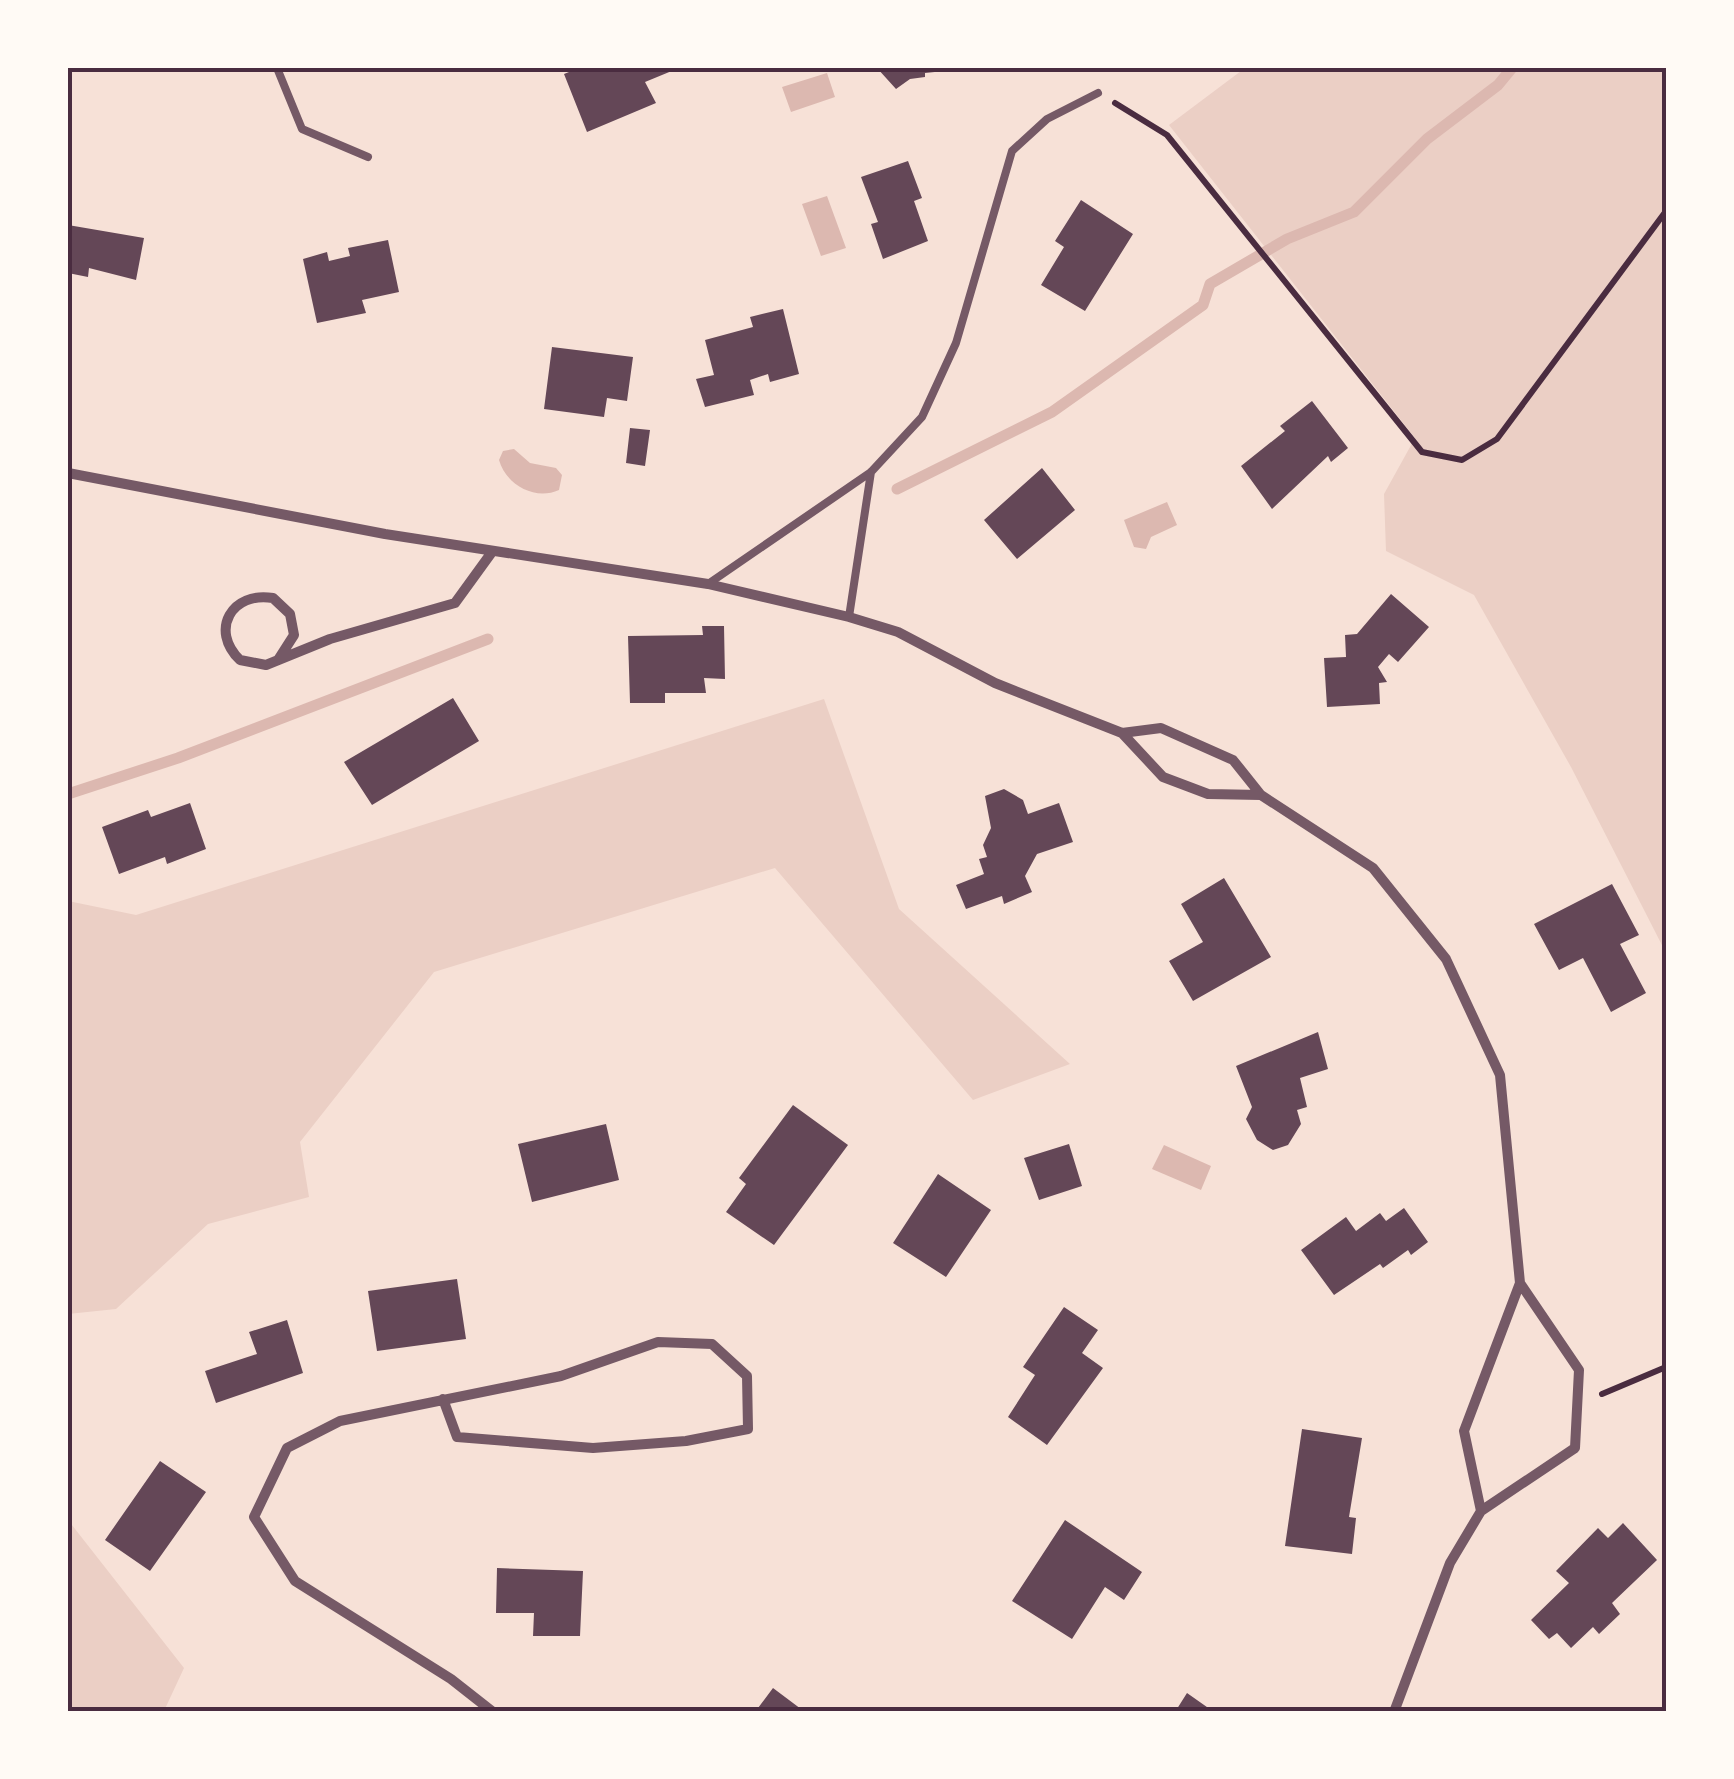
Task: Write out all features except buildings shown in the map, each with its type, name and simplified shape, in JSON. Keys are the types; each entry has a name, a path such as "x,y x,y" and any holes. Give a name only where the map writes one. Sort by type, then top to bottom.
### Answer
{"street":[{"path":"68,473 244,510 708,584 849,617 898,632 995,682 1122,733 1162,777 1208,794 1261,796"},
{"path":"278,660 294,635 290,614 273,598 249,597 238,602 225,622 231,651 254,665 278,660 330,639 455,603 492,552"},
{"path":"1122,733 1161,728 1233,760 1261,796 1373,868 1446,959 1500,1074 1520,1283 1464,1431 1481,1511"},
{"path":"1394,1712 1450,1563 1481,1511 1575,1448 1580,1370 1520,1283"},
{"path":"444,1399 457,1437 593,1448 686,1441 748,1429 747,1376 712,1344 658,1342 561,1376 444,1399 340,1421 287,1448 254,1518 295,1581 451,1679 493,1712"}],"lane":[{"path":"277,68 302,129 368,157"},
{"path":"708,584 871,472 922,417 956,343 1012,151 1047,119 1098,93"},
{"path":"849,617 871,472"}],"path":[{"path":"1098,93 1167,134 1422,452 1462,460 1497,438 1666,211"},
{"path":"1578,1404 1666,1368"}],"shaded area":[{"path":"1245,68 1666,68 1666,953 1571,767 1474,595 1386,551 1384,494 1415,438 1169,125"},
{"path":"827,73 835,97 791,112 782,87"},
{"path":"827,196 846,248 821,256 802,204"},
{"path":"514,449 530,463 556,468 562,475 559,490 531,492 508,477 499,460 503,451"},
{"path":"1167,502 1177,525 1151,537 1146,549 1134,547 1124,520"},
{"path":"824,699 899,909 1070,1064 973,1100 775,868 434,972 300,1142 309,1197 208,1224 116,1309 68,1314 68,901 136,915"},
{"path":"1164,1145 1211,1166 1201,1190 1152,1169"},
{"path":"68,1520 184,1668 164,1711 68,1711"}],"waterway":[{"path":"897,489 1052,412 1203,305 1210,284 1287,239 1354,212 1427,139 1498,85 1512,68"},
{"path":"68,794 178,758 488,639"}]}
